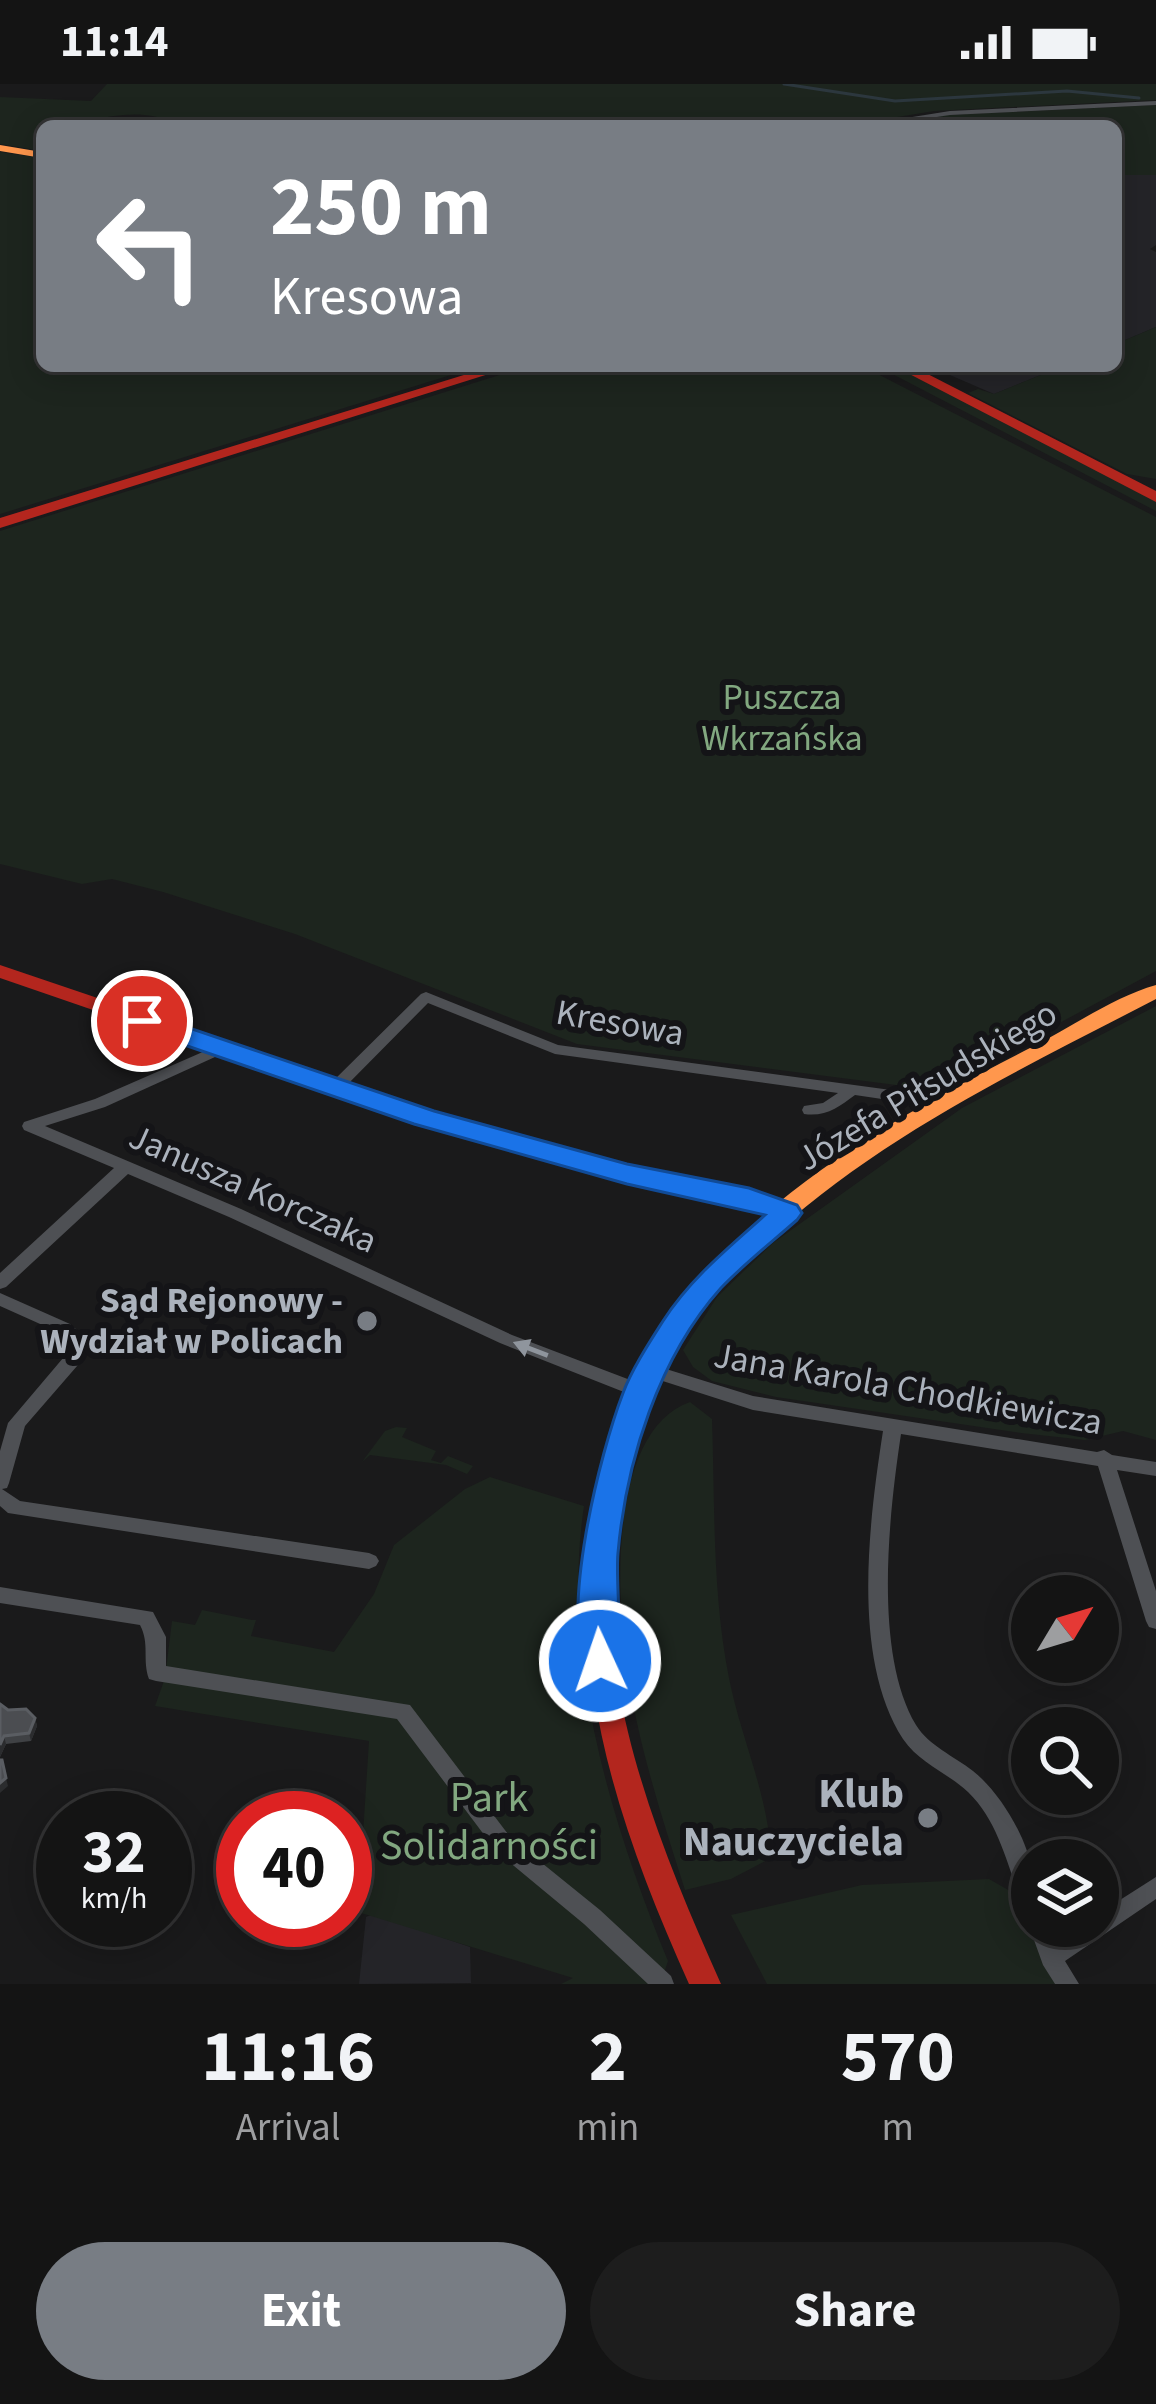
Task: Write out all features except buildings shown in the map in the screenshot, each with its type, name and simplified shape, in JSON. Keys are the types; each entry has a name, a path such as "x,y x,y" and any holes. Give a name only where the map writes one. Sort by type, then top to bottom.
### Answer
{"street":[{"path":"902,120 950,113 1156,103"},
{"path":"0,148 36,153"},
{"path":"0,523 488,372"},
{"path":"914,372 1153,493"},
{"path":"0,971 334,1089 519,1145 627,1174 749,1198 787,1213"},
{"name":"Józefa Piłsudskiego","path":"705,1984 639,1830 617,1760 600,1661 597,1591 604,1521 640,1391 711,1280 787,1213 936,1111 1156,991"},
{"name":"Kresowa","path":"334,1089 426,997 555,1049 913,1098 936,1111"},
{"name":"Janusza Korczaka","path":"221,1049 100,1103 30,1126 235,1213 506,1339 640,1391"},
{"path":"810,1110 826,1108 852,1090"},
{"path":"0,1283 125,1167"},
{"path":"0,1299 78,1339 78,1353 17,1424 0,1483"},
{"name":"Jana Karola Chodkiewicza","path":"650,1370 753,1403 1156,1469"},
{"path":"893,1425 878,1545 885,1650 896,1700 911,1735 979,1788 993,1806 1011,1849"},
{"path":"1104,1457 1156,1621"},
{"path":"0,1496 15,1508 369,1561"},
{"path":"0,1595 146,1618 156,1637 156,1672 403,1711 505,1845 592,1916 663,1983"},
{"path":"1051,1958 1156,1887"},
{"path":"1047,1947 1068,1984"}],"shaded area":[{"path":"1122,175 1156,175 1156,245 1150,249 1156,252 1156,327 1122,341"},
{"path":"943,372 1048,372 994,394"},
{"path":"372,1914 470,1947 471,1983 359,1984 363,1947 372,1947"}],"green space":[{"path":"107,84 1156,84 1156,100 934,111 879,120 166,120 124,115 36,120 36,150 0,144 0,97 91,101"},
{"path":"1156,105 1156,175 1122,175 1122,120 912,120"},
{"path":"0,152 36,157 36,372 461,372 0,514"},
{"path":"1156,327 1156,479 1127,474 968,393 978,389 994,394 1048,372 1122,372 1122,341"},
{"name":"Puszcza Wkrzańska","path":"509,372 874,372 1156,517 1156,971 935,1090 577,1044 295,934 163,892 112,879 82,884 0,864 0,531"},
{"path":"889,372 907,372 1156,500 1156,511"},
{"path":"1156,1006 1156,1440 1123,1431 1085,1440 1021,1433 776,1397 712,1381 693,1367 683,1350 717,1297 773,1243 962,1108"},
{"name":"Park Solidarności","path":"690,1402 712,1419 715,1549 724,1646 765,1812 771,1858 731,1879 685,1890 650,1776 630,1689 621,1555 632,1477 645,1444 664,1418"},
{"path":"407,1428 402,1437 436,1451 431,1460 441,1463 448,1456 473,1466 467,1474 446,1465 370,1455 362,1462 385,1431"},
{"name":"Park Solidarności","path":"490,1477 584,1506 579,1623 585,1681 610,1797 668,1961 649,1984 561,1984 573,1978 372,1916 372,1791 366,1791 369,1741 155,1706 165,1678 172,1621 195,1625 202,1610 256,1620 251,1636 334,1652 374,1594 394,1545 465,1489"},
{"path":"989,1879 1011,1891 1011,1947 1040,1947 1055,1984 767,1984 731,1915 862,1885"}],"waterway":[{"path":"784,84 895,101 1067,91 1139,98"}],"traffic: fast":[{"path":"444,1123 627,1174 750,1198 787,1212"}],"traffic: slow":[{"path":"0,148 36,154"},
{"path":"640,1396 664,1345 714,1279 767,1226 826,1178 955,1096 1156,991"}],"traffic: jam":[{"path":"0,523 488,372"},
{"path":"913,372 1156,497"},
{"path":"0,971 444,1123"},
{"path":"640,1396 613,1469 600,1543 598,1619 606,1695 646,1844 705,1984"}],"place":[{"name":"Sąd Rejonowy - Wydział w Policach","path":"367,1321"},
{"name":"Klub Nauczyciela","path":"928,1818"}],"route":[{"path":"142,1021 424,1118 627,1174 749,1198 787,1213 711,1280 676,1327 640,1391 604,1521 597,1591 600,1661"}]}
